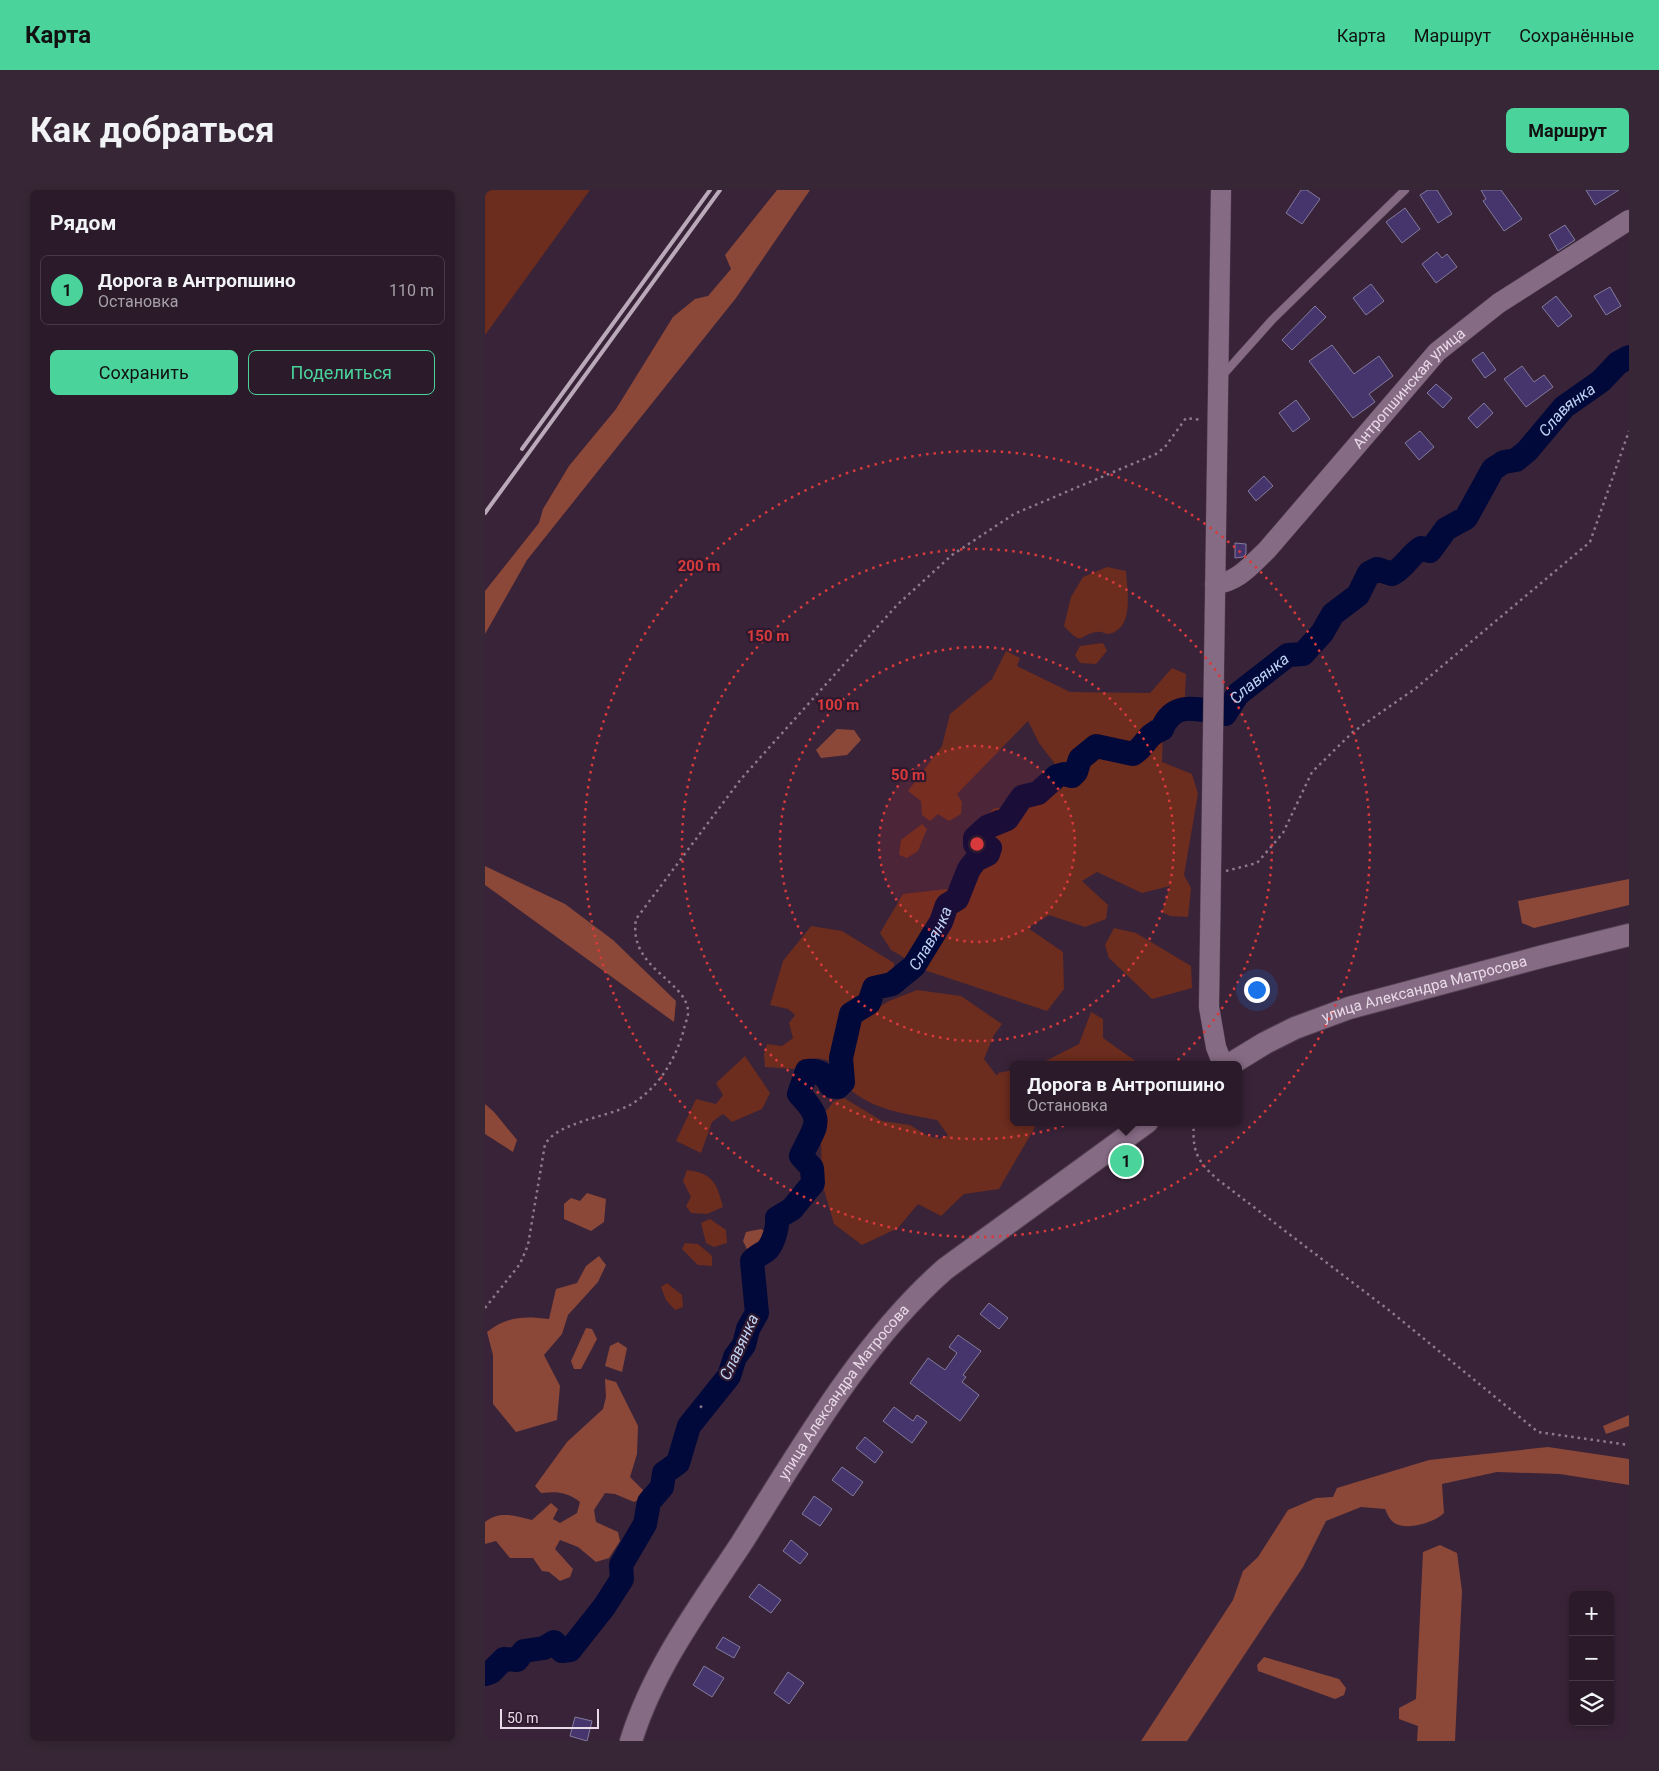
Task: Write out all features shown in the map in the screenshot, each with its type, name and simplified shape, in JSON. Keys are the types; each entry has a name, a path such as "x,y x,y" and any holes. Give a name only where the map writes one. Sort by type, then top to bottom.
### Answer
{"main road":[{"name":"улица Александра Матросова","path":"1236,1061 1287,1032 1349,1008 1629,935"},
{"name":"улица Александра Матросова","path":"631,1741 639,1713 654,1682 707,1596 824,1414 897,1317 919,1291 945,1268 1141,1126"}],"street":[{"path":"1221,190 1209,1007 1213,1034 1222,1061"},
{"name":"Антропшинская улица","path":"1215,584 1227,583 1238,578 1267,550 1437,352 1499,303 1629,220"}],"lane":[{"path":"1219,380 1272,320 1405,190"}],"path":[{"path":"485,1308 520,1264 527,1245 545,1144 552,1134 629,1105 650,1089 671,1062 681,1041 689,1012 685,1000 643,957 634,931 636,919 741,779 897,604 952,556 1014,514 1156,454 1165,448 1186,418 1218,425"},
{"path":"1210,874 1257,863 1283,833 1312,772 1326,758 1353,732 1416,688 1589,542 1629,431"},
{"path":"1194,1126 1194,1151 1207,1170 1390,1311 1538,1432 1629,1446"},
{"path":"700,1406 705,1410"}],"shaded area":[{"path":"485,190 590,190 485,335"},
{"path":"777,190 810,190 736,298 527,560 485,634 485,591 539,523 543,509 569,466 616,409 673,317 695,299 708,296 731,269 725,255"},
{"path":"1107,567 1126,571 1128,607 1123,624 1109,634 1097,632 1078,638 1064,626 1071,597 1083,577"},
{"path":"1103,643 1107,651 1096,664 1080,663 1075,655 1080,646"},
{"path":"1006,651 1020,658 1017,666 1070,692 1150,693 1172,668 1186,674 1184,716 1163,730 1162,762 1192,774 1198,794 1184,875 1191,888 1188,917 1170,916 1162,912 1170,886 1142,893 1097,872 1082,881 1108,905 1106,919 1085,927 1049,915 1028,928 1063,952 1064,989 1047,1011 927,971 891,950 880,933 903,894 947,889 961,895 979,850 975,828 993,809 1024,802 1060,778 1055,764 1039,743 1028,721 957,794 962,802 961,814 949,821 938,814 930,821 922,815 921,801 908,791 942,746 950,714 992,679"},
{"path":"837,729 854,730 861,740 847,755 821,758 816,750"},
{"path":"922,824 927,829 918,851 907,858 899,855 901,840"},
{"path":"485,866 565,904 613,940 676,1001 674,1022 485,885"},
{"path":"1629,879 1629,905 1534,928 1522,923 1518,901"},
{"path":"811,926 842,931 894,963 894,975 855,1007 864,1016 889,1001 917,990 961,996 1002,1024 994,1035 984,1059 997,1076 998,1073 1010,1071 1010,1126 1036,1126 999,1189 964,1194 941,1216 918,1204 898,1228 862,1245 834,1224 822,1183 821,1143 827,1130 823,1115 834,1101 844,1098 882,1121 910,1125 928,1136 939,1139 948,1135 937,1120 890,1110 857,1095 847,1087 845,1067 830,1061 818,1058 807,1060 794,1069 765,1067 764,1054 767,1044 782,1046 793,1038 789,1023 795,1015 788,1009 770,1005 783,961"},
{"path":"1114,928 1136,933 1191,966 1192,988 1152,999 1109,958 1105,945"},
{"path":"1091,1012 1103,1019 1103,1038 1135,1061 1046,1061 1079,1044"},
{"path":"745,1056 770,1093 762,1109 732,1122 723,1114 712,1122 701,1153 676,1141 696,1099 716,1104 723,1095 716,1083"},
{"path":"485,1104 517,1140 513,1152 485,1134"},
{"path":"687,1170 703,1174 713,1181 719,1192 723,1207 707,1214 691,1213 686,1206 691,1197 683,1181"},
{"path":"587,1193 606,1199 604,1222 591,1231 564,1219 564,1204 571,1198 580,1201"},
{"path":"710,1219 726,1230 727,1243 714,1247 706,1243 701,1223"},
{"path":"761,1229 770,1234 766,1246 755,1253 747,1249 743,1241 746,1232"},
{"path":"685,1243 698,1244 712,1256 712,1266 698,1265 682,1249"},
{"path":"599,1256 606,1265 598,1282 568,1315 562,1334 544,1355 560,1386 557,1420 516,1432 493,1404 493,1355 487,1332 502,1323 516,1318 549,1319 556,1289 577,1283 586,1266"},
{"path":"667,1283 682,1295 683,1307 675,1310 666,1300 661,1287"},
{"path":"586,1328 592,1329 597,1339 581,1369 574,1369 571,1361"},
{"path":"618,1342 627,1348 622,1372 605,1366 610,1346"},
{"path":"605,1379 616,1382 638,1426 637,1454 630,1477 643,1490 642,1498 634,1502 615,1494 605,1493 594,1510 596,1522 618,1532 620,1541 609,1558 596,1562 578,1547 560,1540 555,1549 573,1569 570,1577 560,1581 549,1572 542,1571 533,1558 510,1558 496,1541 485,1544 485,1522 502,1515 532,1520 551,1503 558,1509 553,1519 560,1523 577,1513 580,1502 571,1496 552,1492 541,1493 535,1486 567,1442 603,1409 606,1397"},
{"path":"1629,1415 1629,1426 1606,1434 1603,1426"},
{"path":"1548,1447 1629,1459 1629,1485 1560,1474 1497,1472 1442,1484 1444,1513 1426,1523 1403,1526 1391,1520 1385,1509 1361,1507 1326,1521 1303,1567 1187,1741 1141,1741 1233,1600 1243,1571 1258,1557 1288,1510 1316,1498 1333,1497 1337,1488 1429,1460"},
{"path":"1440,1545 1457,1553 1462,1591 1455,1741 1417,1741 1418,1726 1399,1719 1399,1708 1416,1699 1423,1552"},
{"path":"1264,1657 1339,1679 1346,1688 1344,1695 1335,1699 1258,1671 1257,1665"}],"building":[{"path":"1301,190 1307,190 1320,199 1302,224 1286,213"},
{"path":"1428,190 1437,190 1452,214 1438,223 1420,195"},
{"path":"1481,190 1501,190 1522,219 1504,231 1483,201 1486,199"},
{"path":"1586,190 1619,190 1595,205"},
{"path":"1405,208 1420,229 1402,243 1386,222"},
{"path":"1565,225 1575,240 1558,251 1549,235"},
{"path":"1437,252 1442,258 1447,254 1457,267 1436,283 1422,264"},
{"path":"1371,284 1384,301 1366,315 1353,298"},
{"path":"1610,287 1621,306 1606,315 1594,296"},
{"path":"1556,296 1572,316 1558,327 1542,307"},
{"path":"1315,306 1326,317 1292,350 1282,340"},
{"path":"1332,345 1354,374 1379,356 1393,376 1369,394 1375,402 1353,418 1309,361"},
{"path":"1483,352 1496,370 1485,378 1472,360"},
{"path":"1522,366 1534,382 1544,375 1553,387 1526,407 1504,379"},
{"path":"1436,384 1452,398 1443,408 1427,393"},
{"path":"1296,400 1310,419 1293,432 1279,413"},
{"path":"1484,403 1493,413 1477,428 1468,418"},
{"path":"1420,431 1434,447 1419,460 1405,443"},
{"path":"1264,476 1273,486 1256,501 1248,491"},
{"path":"1235,543 1246,544 1246,554 1243,557 1235,558"},
{"path":"989,1303 1008,1318 999,1329 980,1314"},
{"path":"958,1335 981,1351 963,1375 966,1377 962,1382 979,1395 960,1421 910,1383 928,1358 945,1370 957,1353 949,1347"},
{"path":"894,1407 913,1421 917,1415 927,1422 912,1443 883,1421"},
{"path":"865,1437 883,1452 875,1463 856,1448"},
{"path":"842,1467 863,1482 853,1496 832,1480"},
{"path":"814,1496 832,1509 820,1526 802,1514"},
{"path":"791,1540 808,1554 800,1564 783,1551"},
{"path":"759,1584 781,1600 771,1613 749,1597"},
{"path":"723,1637 740,1647 734,1658 716,1648"},
{"path":"704,1666 724,1678 712,1697 693,1685"},
{"path":"788,1672 804,1683 789,1704 774,1693"},
{"path":"575,1717 592,1721 587,1741 570,1736"}],"waterway":[{"name":"Славянка","path":"485,1674 491,1672 504,1659 517,1660 524,1651 544,1648 554,1642 562,1651 570,1650 604,1607 622,1579 621,1565 645,1524 649,1502 662,1487 664,1473 678,1463 689,1426 729,1376 735,1357 744,1345 748,1329 757,1313 752,1261 770,1246 774,1238 777,1218 792,1209 813,1183 812,1168 801,1156 815,1124 813,1111 799,1094 807,1071 815,1071 822,1074 827,1078 831,1086 838,1087 843,1082 841,1058 851,1014 869,1003 874,988 892,984 914,966 941,922 947,905 957,899 969,869 976,860 988,854 990,848 985,844 975,844 975,838 987,827 1007,819 1022,797 1038,793 1057,776 1064,774 1072,776 1076,772 1080,759 1096,746 1133,754 1141,748 1149,737 1162,729 1173,713 1181,710 1197,709 1225,714 1238,694 1288,655 1303,654 1322,633 1333,614 1358,595 1369,573 1377,569 1392,574 1421,548 1430,551 1446,529 1466,518 1493,469 1504,462 1516,460 1527,451 1564,407 1601,381 1618,363 1629,357"}],"railway":[{"path":"522,449 710,190"},
{"path":"485,513 720,190"}],"place":[{"name":"Дорога в Антропшино","path":"1126,1161"}]}
